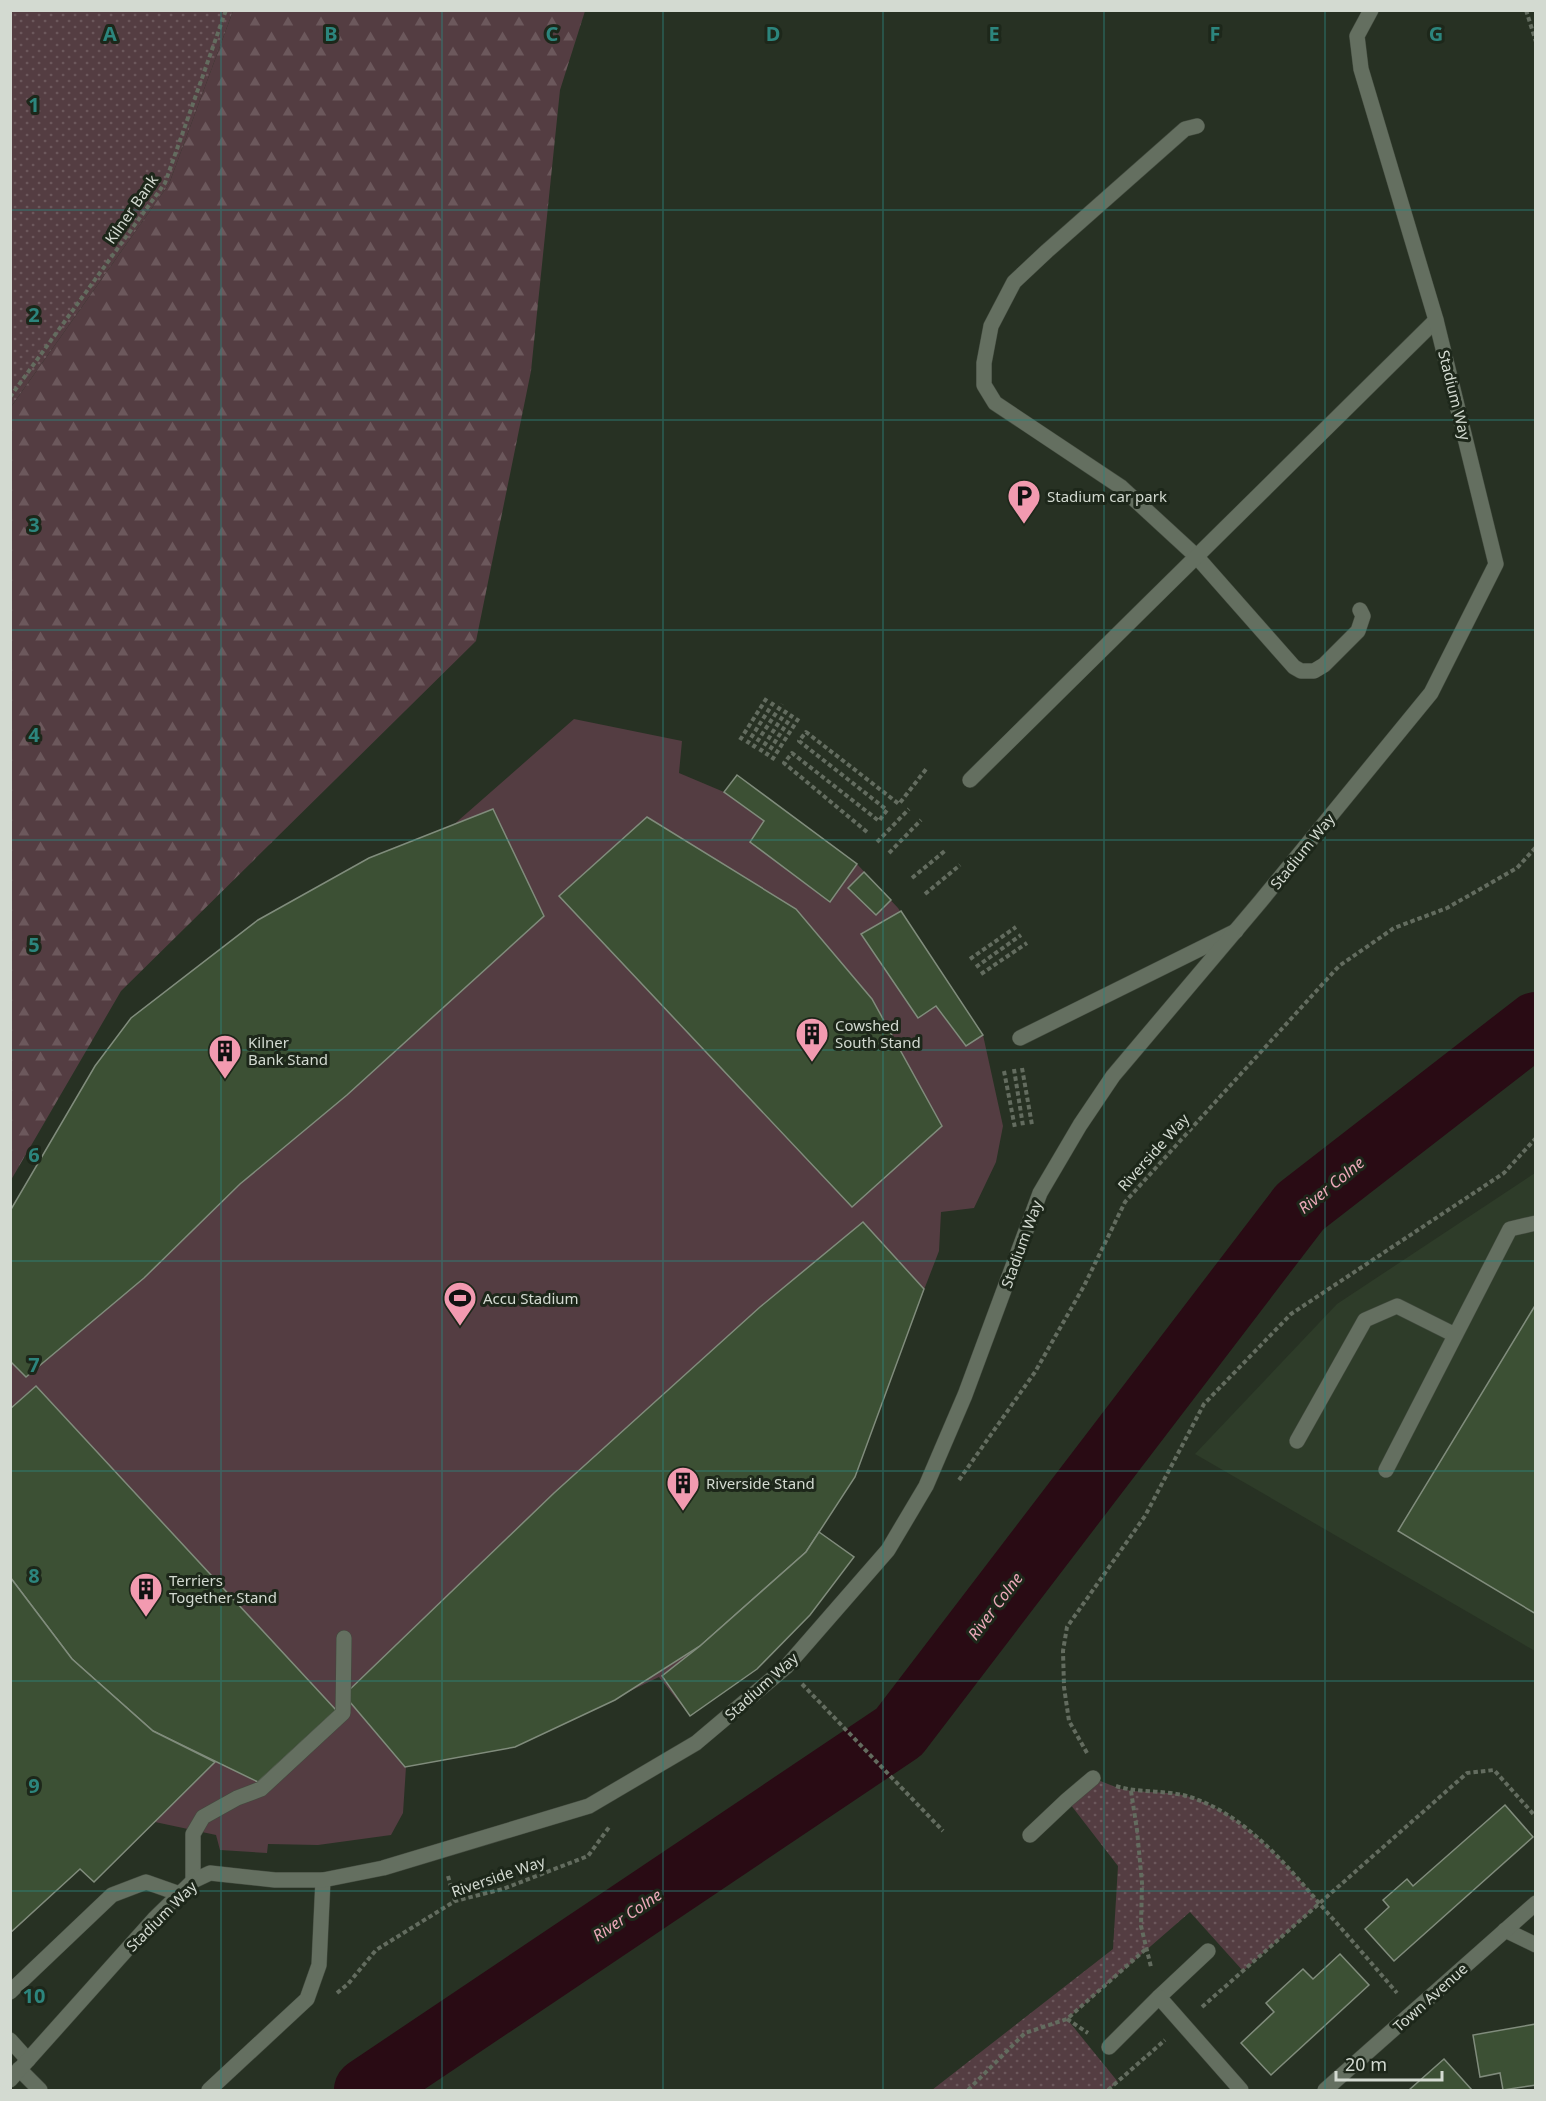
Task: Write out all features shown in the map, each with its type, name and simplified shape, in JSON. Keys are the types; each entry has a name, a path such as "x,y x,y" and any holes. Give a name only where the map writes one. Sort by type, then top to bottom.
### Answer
{"street":[{"name":"Stadium Way","path":"19,2069 193,1881 210,1873 275,1880 323,1880 383,1868 590,1806 696,1743 786,1667 888,1550 926,1486 965,1395 1040,1194 1080,1125 1113,1076 1236,931 1431,693 1496,564 1436,320 1361,69 1357,36 1371,10"},
{"path":"1197,126 1185,129 1047,250 1014,282 991,326 984,363 984,385 995,403 1121,487 1196,556 1294,667 1301,671 1314,671 1324,666 1358,631 1363,616 1360,610"},
{"path":"970,780 1436,320"},
{"path":"1020,1038 1236,931"},
{"path":"1386,1470 1510,1229 1536,1223"},
{"path":"1297,1441 1365,1320 1397,1306 1455,1335"},
{"path":"193,1881 193,1834 202,1817 237,1798 261,1789 343,1713 344,1638"},
{"path":"1030,1835 1093,1778"},
{"path":"208,2091 307,1999 319,1965 323,1880"},
{"path":"10,1992 112,1895 146,1882 180,1894"},
{"name":"Town Avenue","path":"1325,2091 1536,1903"},
{"path":"1505,1930 1536,1945"},
{"path":"1109,2047 1208,1951"},
{"path":"1159,1997 1241,2091"},
{"path":"10,2040 19,2069 40,2091"}],"path":[{"name":"Kilner Bank","path":"10,397 165,183 226,10"},
{"path":"1526,10 1536,42"},
{"path":"740,740 768,696"},
{"path":"747,744 775,700"},
{"path":"753,748 782,704"},
{"path":"760,752 788,708"},
{"path":"766,756 794,712"},
{"path":"772,760 800,716"},
{"path":"867,832 784,763 792,753 879,821 887,810 799,741 806,732 899,804 927,768"},
{"path":"877,842 909,809"},
{"path":"889,853 921,820"},
{"name":"Riverside Way","path":"953,1489 1035,1372 1084,1286 1125,1202 1208,1110 1339,966 1394,928 1447,908 1517,868 1536,847"},
{"path":"912,878 946,850"},
{"path":"925,894 960,865"},
{"path":"970,959 1016,927"},
{"path":"976,967 1022,935"},
{"path":"981,974 1027,943"},
{"path":"1022,1068 1032,1125"},
{"path":"1014,1069 1023,1126"},
{"path":"1004,1071 1015,1128"},
{"path":"1414,2012 1284,1861 1229,1814 1191,1797 1153,1791 1131,1791 1093,1778 1085,1748 1069,1721 1064,1687 1063,1651 1067,1627 1144,1516 1204,1404 1291,1314 1504,1173 1536,1138"},
{"path":"808,1689 944,1830"},
{"path":"1108,2091 1467,1773 1494,1770 1536,1817"},
{"path":"1131,1791 1142,1883 1141,1926 1159,1997"},
{"name":"Riverside Way","path":"333,1996 348,1984 376,1950 455,1902 503,1889 588,1856 616,1817"},
{"path":"968,2091 1025,2034 1067,2019 1147,1948"}],"shaded area":[{"path":"1535,1173 1535,1651 1195,1454 1337,1304"}],"green space":[{"path":"11,11 233,11 169,184 11,407"},
{"path":"233,11 585,11 560,90 531,371 476,641 121,991 11,1180 11,407 169,184"},
{"name":"Accu Stadium","path":"574,719 682,741 679,773 724,792 737,775 857,864 898,908 983,1035 1003,1126 996,1162 974,1208 941,1212 939,1251 855,1477 819,1532 854,1557 810,1615 757,1669 690,1716 659,1677 515,1747 406,1767 403,1813 391,1835 318,1845 268,1844 267,1853 220,1850 216,1835 155,1822 94,1882 80,1869 11,1933 11,1211 95,1066 131,1018 258,920 443,834"},
{"path":"1093,1778 1128,1790 1186,1796 1212,1806 1263,1842 1320,1903 1243,1971 1190,1912 1067,2019 1118,2082 1108,2090 932,2090 1113,1949 1118,1866 1067,1800"}],"building":[{"path":"737,775 857,864 830,902 750,842 764,821 724,792"},
{"name":"Kilner Bank Stand","path":"493,809 544,916 347,1095 240,1184 144,1278 26,1377 10,1361 10,1211 95,1066 131,1018 258,920 369,858"},
{"name":"Cowshed South Stand","path":"647,817 796,909 872,999 942,1126 852,1207 559,896"},
{"path":"864,872 891,900 876,915 848,888"},
{"path":"901,911 983,1035 966,1046 936,1006 918,1018 861,934"},
{"name":"Riverside Stand","path":"863,1222 924,1289 855,1477 806,1552 700,1646 615,1700 515,1747 405,1767 344,1695 554,1493 760,1307"},
{"path":"1536,1304 1536,1614 1398,1531"},
{"name":"Terriers Together Stand","path":"36,1386 336,1710 258,1782 153,1731 72,1659 10,1577 10,1409"},
{"path":"819,1532 854,1557 810,1615 757,1669 690,1716 662,1676 700,1646 806,1552"},
{"path":"10,1577 72,1659 153,1731 215,1762 94,1882 80,1869 10,1933"},
{"path":"1505,1805 1533,1837 1394,1961 1365,1929 1389,1907 1383,1900 1407,1879 1413,1886"},
{"path":"1340,1954 1369,1985 1271,2075 1241,2043 1274,2012 1266,2003 1303,1969 1313,1979"},
{"path":"1536,2024 1536,2085 1503,2090 1500,2073 1480,2077 1473,2035"},
{"path":"1444,2059 1472,2090 1409,2090"}],"waterway":[{"name":"River Colne","path":"366,2090 899,1732 1300,1207 1536,1024"}],"place":[{"name":"Stadium car park","path":"1024,525"},
{"name":"Cowshed South Stand","path":"812,1063"},
{"name":"Kilner Bank Stand","path":"225,1080"},
{"name":"Accu Stadium","path":"460,1327"},
{"name":"Riverside Stand","path":"683,1512"},
{"name":"Terriers Together Stand","path":"146,1618"}]}
